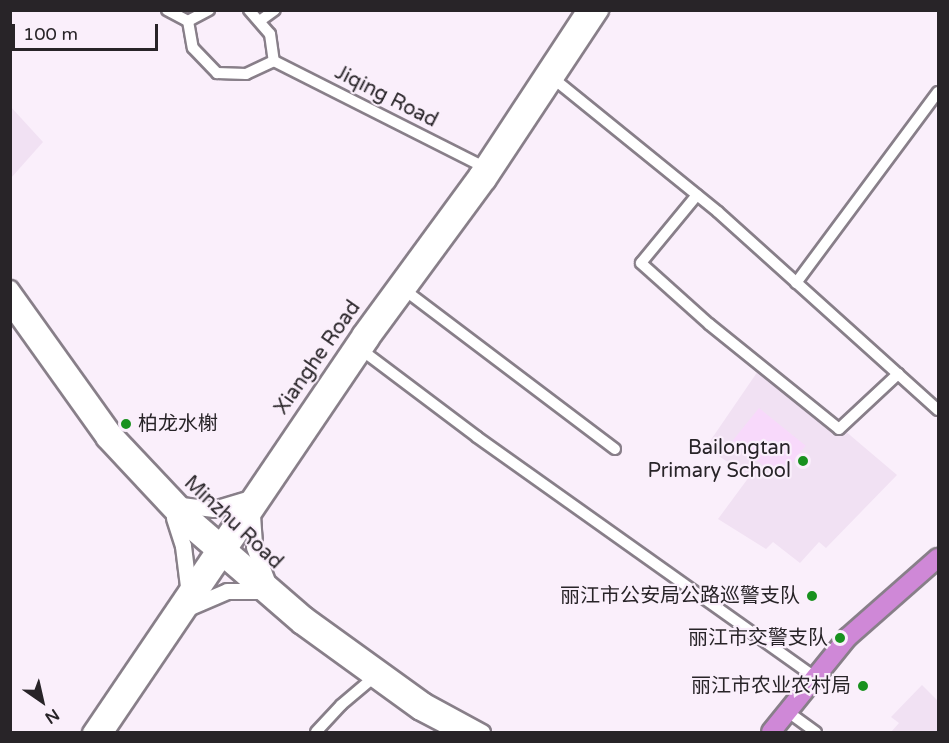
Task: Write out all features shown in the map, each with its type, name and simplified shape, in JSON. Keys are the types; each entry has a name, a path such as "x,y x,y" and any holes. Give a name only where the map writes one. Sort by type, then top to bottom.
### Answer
{"highway":[{"path":"771,732 813,676 871,614 939,558"},
{"path":"784,732 853,647 939,572"}],"main road":[{"name":"Xianghe Road","path":"105,732 189,607 247,499 360,333 482,166 584,10"},
{"name":"Xianghe Road","path":"90,732 188,586 252,515 363,351 488,181 600,10"},
{"name":"Minzhu Road","path":"10,288 113,432 176,509"},
{"name":"Minzhu Road","path":"10,307 104,439 176,509 264,589 373,678 436,726 458,732"},
{"path":"188,586 176,509 214,509 247,499"},
{"path":"189,607 227,591 264,589 252,515"},
{"name":"Minzhu Road","path":"264,589 415,694 482,732"}],"street":[{"path":"167,10 188,21"},
{"path":"188,21 209,10"},
{"path":"188,21 193,48 216,74 246,74 274,61 273,41 261,20 249,10"},
{"path":"261,20 275,10"},
{"name":"Jiqing Road","path":"274,61 482,166"},
{"path":"554,80 697,195 939,410"},
{"path":"796,283 939,92"},
{"path":"697,195 641,263 692,308 840,429 898,374"},
{"path":"406,291 615,449"},
{"path":"363,351 477,437 813,676"},
{"path":"318,732 341,705 373,678"},
{"path":"795,717 816,732"}],"shaded area":[{"path":"10,106 43,142 11,178 10,178"},
{"name":"Bailongtan Primary School","path":"758,371 841,434 844,430 897,475 826,548 819,542 800,563 773,542 766,549 718,519 749,477 706,447"},
{"path":"759,408 806,446 779,478 733,441"},
{"path":"922,685 938,701 938,732 891,732 899,723 891,717"}],"place":[{"name":"柏龙水榭","path":"126,424"},
{"name":"Bailongtan Primary School","path":"803,461"},
{"name":"丽江市公安局公路巡警支队","path":"812,596"},
{"name":"丽江市交警支队","path":"840,638"},
{"name":"丽江市农业农村局","path":"863,686"}]}
